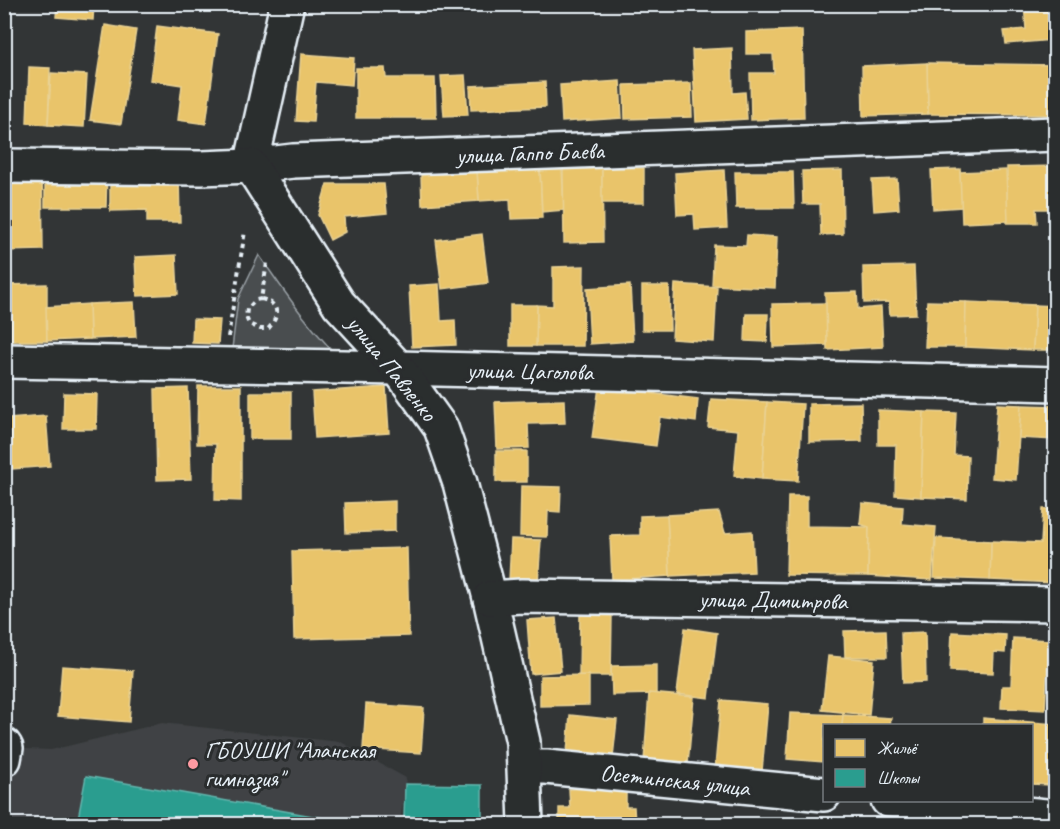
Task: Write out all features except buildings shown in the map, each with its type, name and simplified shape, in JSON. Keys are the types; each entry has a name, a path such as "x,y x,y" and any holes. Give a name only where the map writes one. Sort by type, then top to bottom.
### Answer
{"street":[{"path":"251,166 287,4"},
{"name":"улица Гаппо Баева","path":"4,166 189,168 251,166 293,161 1056,134"},
{"name":"улица Павленко","path":"251,166 339,304 398,368 441,428 460,483 490,598 523,742 526,825"},
{"name":"улица Цаголова","path":"4,361 1056,384"},
{"name":"улица Димитрова","path":"490,598 522,596 1056,604"},
{"name":"Осетинская улица","path":"525,767 546,767 823,794"},
{"path":"898,802 1056,817"}],"path":[{"path":"224,366 245,231"},
{"path":"261,299 267,263"},
{"path":"261,299 270,301 276,313 275,321 268,329 260,329 249,324 246,317 247,309 256,300 261,299"}],"shaded area":[{"path":"259,255 313,329 351,369 231,357 238,299"},
{"name":"ГБОУШИ \"Аланская гимназия\"","path":"162,723 341,742 406,778 400,824 5,824 5,748 51,750"}],"place":[{"name":"ГБОУШИ \"Аланская гимназия\"","path":"193,764"}]}
